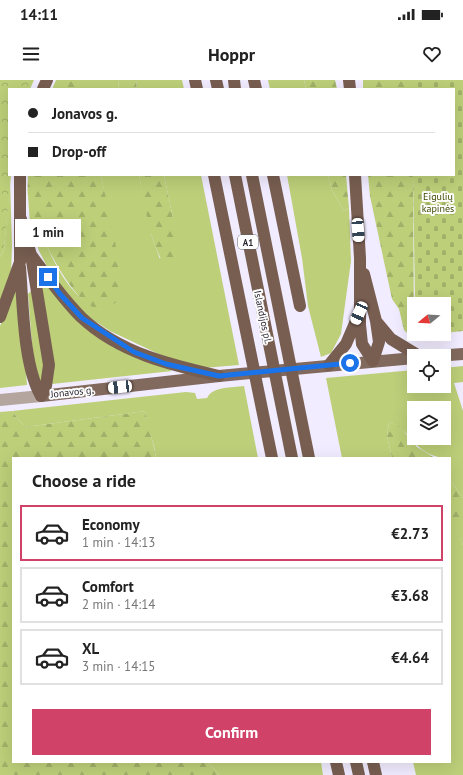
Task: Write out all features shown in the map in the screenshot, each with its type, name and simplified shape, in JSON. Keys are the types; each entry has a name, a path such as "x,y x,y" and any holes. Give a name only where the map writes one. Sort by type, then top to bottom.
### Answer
{"highway":[{"path":"20,176 20,262 29,366 35,386 41,396"},
{"path":"214,176 272,457"},
{"name":"Islandijos pl.","path":"235,176 292,457"},
{"name":"Islandijos pl.","path":"252,176 310,457"},
{"path":"273,176 300,306"},
{"path":"355,176 360,258 359,313 362,344 373,361"},
{"path":"21,219 31,255 50,365 46,386 41,396"},
{"path":"31,255 60,294 82,318 109,337 134,352 166,364 219,376"},
{"path":"360,258 376,321 379,342 373,361"},
{"path":"0,317 20,262"},
{"path":"329,365 346,344 359,313"},
{"path":"376,321 391,339 407,349"},
{"path":"336,763 338,775"},
{"path":"356,763 359,775"},
{"path":"373,763 376,775"}],"main road":[{"path":"451,355 463,354"},
{"name":"Jonavos g.","path":"41,396 219,376 407,359"}],"street":[{"path":"0,400 41,396"}],"green space":[{"path":"0,80 34,80 30,88 8,88 8,176 11,176 4,249 0,257"},
{"path":"56,80 78,80 78,88 52,88"},
{"path":"78,80 118,80 119,88 78,88"},
{"path":"118,80 136,80 137,88 119,88"},
{"path":"136,80 182,80 184,88 137,88"},
{"path":"268,80 304,80 306,88 270,88"},
{"path":"304,80 335,80 337,88 306,88"},
{"path":"363,80 411,80 411,88 363,88"},
{"name":"Eigulių kapinės","path":"411,80 463,80 463,331 451,332 451,297 415,297 413,176 455,176 455,88 411,88"},
{"path":"28,176 101,176 118,259 120,292 117,302 100,309 89,305 77,294 55,262 45,243 31,208 28,194"},
{"path":"101,176 139,176 152,237 160,259 173,218 164,176 201,176 239,365 203,368 165,357 110,331 86,315 51,274 39,251 30,224 28,196 39,227 54,261 63,277 74,291 86,302 100,309 120,286 118,263"},
{"path":"139,176 164,176 173,218 177,260 168,269 156,249 146,211"},
{"path":"287,176 328,176 332,190 344,211 349,208 351,261 341,334 331,353 321,357 308,306 302,258"},
{"path":"328,176 346,176 349,208 344,211 332,190"},
{"path":"368,176 413,176 414,297 407,297 407,333 404,330 399,309 392,299 370,196"},
{"path":"10,179 12,245 11,275 0,308 0,257 4,249"},
{"path":"37,273 64,305 172,371 52,384"},
{"path":"16,289 19,289 27,385 0,388 0,326"},
{"path":"32,290 45,371 41,383 34,369 28,294"},
{"path":"463,366 463,382 454,383 463,411 463,498 451,481 451,457 438,457 429,454 417,445 451,445 451,401 407,401 407,434 389,422 387,436 392,457 342,457 326,378 407,371 407,393 451,393 451,367"},
{"path":"244,386 258,457 156,457 147,424 146,411 25,427 12,411 186,392 195,393 197,399 207,398 218,389"},
{"path":"12,411 25,427 146,411 156,457 12,457 12,763 209,763 219,775 0,775 0,412"},
{"path":"389,422 400,427 407,435 407,445 415,445 433,457 392,457 387,436"},
{"path":"451,481 463,498 463,545 455,528 451,525"},
{"path":"451,525 455,527 463,545 463,775 416,775 413,763 451,763"},
{"path":"209,763 321,763 323,775 219,775"}],"route":[{"path":"48,277 60,294 82,318 134,352 154,358 166,364 219,376 350,363"}]}
